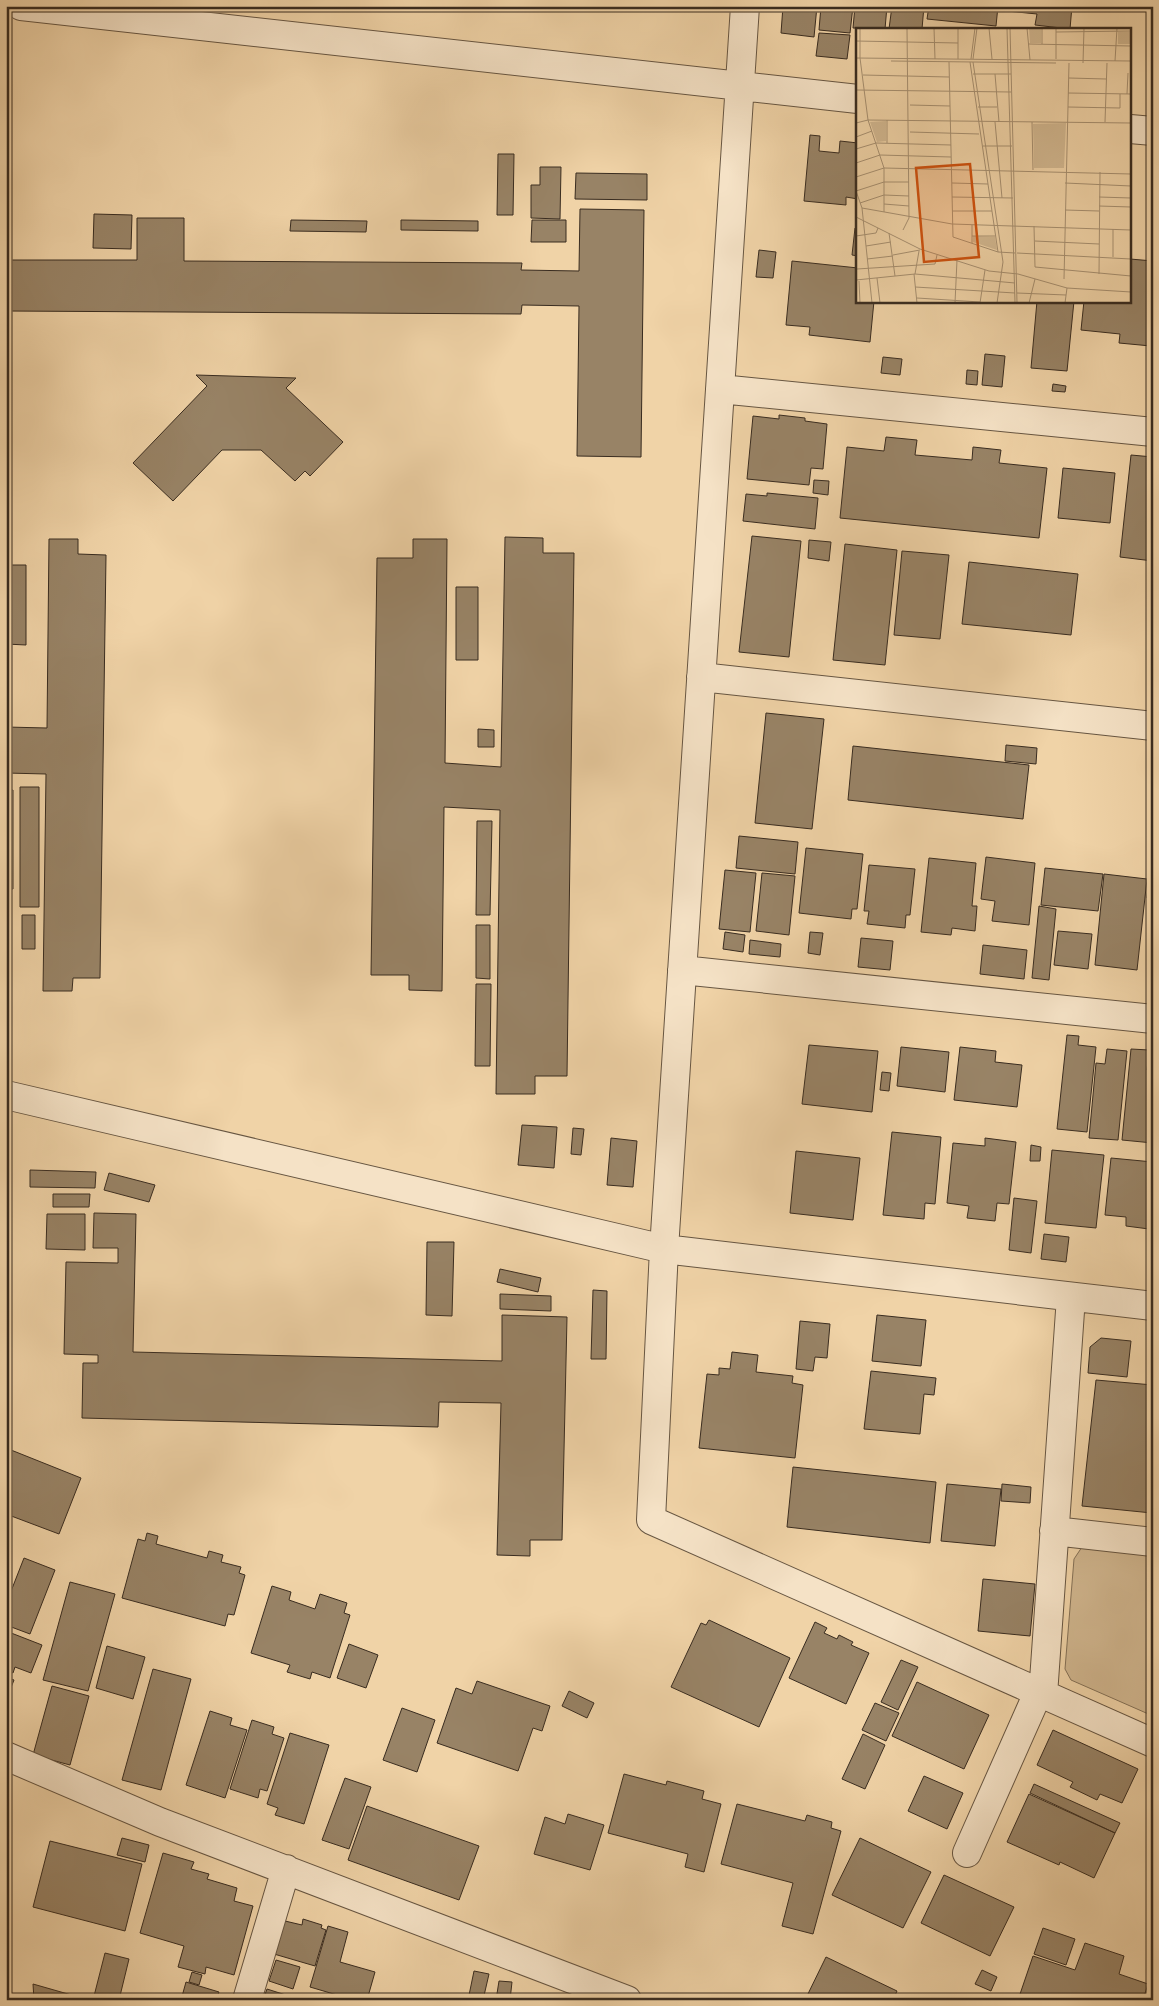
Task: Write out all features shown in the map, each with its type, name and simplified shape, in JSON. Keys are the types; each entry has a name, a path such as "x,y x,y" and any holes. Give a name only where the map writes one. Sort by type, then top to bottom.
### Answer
{"street":[{"path":"21,6 856,99"},
{"path":"745,6 664,1249 651,1520 1153,1743"},
{"path":"1132,129 1153,131"},
{"path":"720,389 1153,432"},
{"path":"701,677 1153,726"},
{"path":"682,970 1153,1019"},
{"path":"6,1095 664,1249 1153,1306"},
{"path":"967,1853 1040,1694 1071,1297"},
{"path":"1054,1531 1153,1542"},
{"path":"6,1756 160,1822 627,2000"},
{"path":"247,2000 286,1869"}],"shaded area":[{"path":"1082,1547 1153,1555 1153,1716 1071,1680 1065,1669 1074,1559"}],"building":[{"path":"783,6 817,6 814,37 781,33"},
{"path":"821,6 853,6 850,33 819,30"},
{"path":"855,6 887,6 885,28 853,28"},
{"path":"892,6 924,6 922,28 889,28"},
{"path":"929,6 998,6 996,26 927,19"},
{"path":"1007,6 1072,6 1070,28 1035,25 1037,14 1007,11"},
{"path":"819,33 850,35 847,59 816,56"},
{"path":"810,135 820,136 819,151 839,153 840,141 856,143 856,199 846,197 846,205 804,201"},
{"path":"498,154 514,154 513,215 497,215"},
{"path":"540,167 561,167 560,219 531,218 531,185 540,185"},
{"path":"576,173 647,174 647,200 575,199"},
{"path":"580,209 644,210 641,457 577,456 579,306 522,305 521,314 6,311 6,260 137,260 137,218 184,218 184,261 522,263 521,270 579,271"},
{"path":"94,214 132,215 131,249 93,248"},
{"path":"291,220 367,221 366,232 290,231"},
{"path":"401,220 478,221 478,231 401,230"},
{"path":"532,220 566,220 566,242 531,242"},
{"path":"855,228 856,228 856,256 852,255"},
{"path":"759,250 776,252 773,278 756,277"},
{"path":"1132,259 1153,261 1153,338 1151,338 1151,346 1119,343 1120,334 1081,330 1084,302 1132,302"},
{"path":"792,261 856,268 856,302 874,302 870,342 809,335 810,327 786,325"},
{"path":"1037,302 1074,302 1067,371 1031,368"},
{"path":"985,354 1005,356 1002,387 982,385"},
{"path":"883,357 902,359 900,375 881,373"},
{"path":"967,370 978,371 977,385 966,384"},
{"path":"196,375 296,378 286,388 343,442 310,476 305,471 295,481 261,450 222,450 173,501 133,463 207,386"},
{"path":"1053,384 1066,386 1065,392 1052,391"},
{"path":"779,415 805,418 805,421 827,424 823,469 811,468 809,485 747,479 753,416 779,419"},
{"path":"886,437 917,440 915,455 972,460 973,447 1001,450 999,463 1047,468 1039,538 840,518 847,447 884,451"},
{"path":"1131,455 1153,457 1153,561 1120,557"},
{"path":"1063,468 1115,473 1110,523 1058,518"},
{"path":"814,480 829,481 828,495 813,493"},
{"path":"767,493 818,498 815,529 743,521 746,494 767,496"},
{"path":"752,536 801,541 789,657 739,652"},
{"path":"505,537 543,538 543,553 574,553 567,1076 535,1076 535,1094 496,1094 500,810 444,807 442,991 409,990 409,975 371,975 377,558 413,558 413,539 447,539 445,763 501,767"},
{"path":"49,539 78,539 78,554 106,555 100,978 73,978 72,991 43,991 46,774 6,773 6,727 47,728"},
{"path":"809,540 831,542 829,561 808,558"},
{"path":"845,544 897,550 885,665 833,660"},
{"path":"902,551 949,555 940,639 894,635"},
{"path":"969,562 1078,574 1071,635 962,624"},
{"path":"6,565 26,565 26,645 6,644"},
{"path":"456,587 478,587 478,660 456,660"},
{"path":"766,713 824,719 812,829 755,823"},
{"path":"478,729 494,730 494,747 478,747"},
{"path":"1006,745 1037,748 1036,764 1005,761"},
{"path":"853,746 1029,765 1023,819 848,800"},
{"path":"20,787 39,787 39,907 20,907"},
{"path":"6,790 13,790 13,889 6,889"},
{"path":"477,821 492,821 490,915 476,915"},
{"path":"739,836 798,842 795,874 736,868"},
{"path":"1153,845 1153,899 1147,898"},
{"path":"806,848 863,854 857,909 852,909 851,919 799,913"},
{"path":"986,857 1035,863 1029,925 992,921 995,901 981,899"},
{"path":"929,858 976,863 972,906 977,906 975,931 952,928 951,935 921,932"},
{"path":"869,865 915,869 910,915 906,915 905,928 867,924 869,911 864,911"},
{"path":"1045,868 1103,874 1098,911 1041,905"},
{"path":"725,870 756,873 750,932 719,929"},
{"path":"762,873 795,876 789,935 756,931"},
{"path":"1104,874 1147,879 1137,970 1095,965"},
{"path":"1039,906 1056,909 1049,980 1032,978"},
{"path":"6,911 10,911 9,946 6,946"},
{"path":"22,915 35,915 35,949 22,949"},
{"path":"476,925 490,925 490,979 476,978"},
{"path":"1058,931 1092,934 1088,969 1054,965"},
{"path":"725,932 745,935 743,952 723,949"},
{"path":"810,932 823,933 820,955 808,953"},
{"path":"861,938 893,941 890,970 858,967"},
{"path":"750,940 781,944 780,957 749,954"},
{"path":"983,945 1027,950 1024,979 980,974"},
{"path":"476,984 491,984 490,1066 475,1066"},
{"path":"1067,1035 1079,1036 1078,1045 1096,1047 1087,1132 1057,1129"},
{"path":"809,1045 878,1051 872,1112 802,1104"},
{"path":"901,1047 949,1052 945,1092 897,1086"},
{"path":"960,1047 996,1051 995,1062 1022,1065 1017,1107 954,1100"},
{"path":"1107,1049 1127,1051 1118,1140 1089,1138 1096,1063 1105,1064"},
{"path":"1131,1049 1149,1050 1147,1070 1153,1070 1153,1143 1122,1140"},
{"path":"882,1072 891,1073 889,1091 880,1090"},
{"path":"522,1125 557,1127 554,1168 518,1165"},
{"path":"573,1128 584,1129 581,1155 571,1154"},
{"path":"892,1132 941,1137 935,1204 925,1203 924,1219 883,1215"},
{"path":"611,1138 637,1141 633,1187 607,1185"},
{"path":"985,1138 1016,1142 1009,1204 997,1203 995,1221 967,1218 969,1206 947,1203 953,1143 985,1146"},
{"path":"1031,1145 1041,1147 1040,1161 1030,1161"},
{"path":"1052,1150 1104,1155 1096,1228 1045,1223"},
{"path":"796,1151 860,1158 853,1220 790,1213"},
{"path":"1111,1158 1153,1162 1153,1220 1151,1220 1149,1229 1126,1226 1126,1217 1105,1215"},
{"path":"30,1170 96,1172 95,1188 30,1187"},
{"path":"109,1173 155,1185 149,1202 104,1190"},
{"path":"53,1194 90,1194 89,1207 53,1207"},
{"path":"1014,1198 1037,1201 1031,1253 1009,1250"},
{"path":"94,1213 136,1214 133,1352 502,1361 502,1315 567,1317 562,1540 530,1540 530,1556 497,1555 501,1403 439,1402 438,1427 82,1418 83,1363 98,1363 98,1355 64,1354 66,1262 118,1263 118,1248 93,1248"},
{"path":"47,1214 85,1214 85,1250 46,1249"},
{"path":"1044,1234 1069,1237 1066,1262 1041,1259"},
{"path":"427,1242 454,1242 452,1316 426,1315"},
{"path":"500,1269 541,1278 538,1292 497,1282"},
{"path":"593,1290 607,1291 606,1359 591,1359"},
{"path":"500,1294 551,1296 551,1311 500,1309"},
{"path":"877,1315 926,1320 921,1366 872,1361"},
{"path":"800,1321 830,1324 827,1358 815,1357 813,1371 796,1369"},
{"path":"1101,1338 1131,1341 1127,1377 1088,1373 1090,1347"},
{"path":"732,1352 758,1355 756,1372 793,1376 792,1383 803,1385 795,1458 699,1448 707,1374 719,1375 719,1368 730,1369"},
{"path":"871,1371 936,1378 934,1395 924,1394 920,1434 864,1429"},
{"path":"1096,1380 1153,1385 1152,1513 1082,1506"},
{"path":"6,1448 81,1478 59,1534 6,1514"},
{"path":"793,1467 936,1482 930,1543 787,1527"},
{"path":"947,1484 1001,1489 995,1546 941,1541"},
{"path":"1002,1484 1031,1487 1030,1503 1001,1501"},
{"path":"147,1533 158,1536 156,1544 207,1558 209,1551 223,1555 221,1562 241,1567 239,1573 245,1575 234,1615 228,1614 225,1626 122,1598 138,1539 145,1541"},
{"path":"24,1558 55,1570 30,1634 6,1625 6,1604"},
{"path":"983,1579 1035,1584 1030,1636 978,1631"},
{"path":"70,1582 115,1594 88,1691 43,1680"},
{"path":"272,1586 291,1592 289,1600 315,1609 320,1594 347,1603 344,1613 350,1615 330,1678 312,1672 310,1679 287,1672 290,1665 251,1653"},
{"path":"709,1620 790,1658 759,1727 671,1687 701,1623 706,1625"},
{"path":"815,1622 827,1628 824,1633 837,1639 839,1635 853,1642 851,1645 869,1653 846,1704 789,1678"},
{"path":"6,1631 42,1645 31,1673 15,1667 13,1673 6,1670"},
{"path":"349,1644 378,1655 366,1688 337,1678"},
{"path":"107,1646 145,1657 133,1699 96,1688"},
{"path":"901,1660 918,1667 898,1710 881,1702"},
{"path":"153,1669 191,1679 161,1790 122,1780"},
{"path":"6,1677 14,1680 6,1700"},
{"path":"477,1681 550,1706 542,1731 533,1728 518,1771 437,1743 456,1688 472,1694"},
{"path":"917,1682 989,1715 964,1769 892,1736"},
{"path":"52,1686 89,1696 70,1765 33,1755"},
{"path":"569,1691 594,1703 587,1718 562,1706"},
{"path":"875,1703 899,1713 886,1741 862,1730"},
{"path":"402,1708 435,1720 417,1772 383,1760"},
{"path":"210,1711 232,1718 230,1725 247,1730 225,1798 186,1785"},
{"path":"252,1720 274,1727 272,1734 284,1738 267,1791 260,1789 258,1798 230,1789"},
{"path":"1053,1730 1138,1769 1122,1803 1100,1794 1097,1800 1070,1787 1073,1782 1037,1765"},
{"path":"290,1733 329,1745 304,1824 275,1815 278,1808 267,1804"},
{"path":"863,1734 885,1745 865,1789 842,1779"},
{"path":"624,1774 666,1785 667,1781 704,1791 702,1799 721,1804 704,1872 685,1867 688,1854 608,1833"},
{"path":"924,1776 963,1793 947,1829 908,1811"},
{"path":"345,1778 371,1787 349,1849 322,1840"},
{"path":"1034,1784 1120,1823 1115,1833 1030,1793"},
{"path":"1029,1794 1115,1833 1094,1878 1060,1862 1059,1865 1007,1842"},
{"path":"737,1804 805,1821 807,1815 832,1822 831,1828 841,1831 813,1934 782,1926 793,1883 721,1864"},
{"path":"367,1806 479,1846 459,1900 348,1860"},
{"path":"568,1814 604,1825 590,1870 534,1854 545,1817 565,1824"},
{"path":"122,1838 149,1845 145,1862 117,1855"},
{"path":"860,1838 931,1872 903,1928 832,1895"},
{"path":"50,1841 142,1864 125,1931 33,1907"},
{"path":"163,1853 194,1862 191,1869 209,1874 207,1879 237,1888 234,1901 253,1906 234,1975 206,1967 205,1974 178,1967 184,1946 140,1933"},
{"path":"944,1875 1014,1907 990,1956 921,1923"},
{"path":"303,1919 322,1925 321,1928 326,1930 315,1966 274,1954 285,1921 302,1925"},
{"path":"328,1926 348,1932 340,1962 375,1972 367,2000 354,2000 310,1987"},
{"path":"1043,1928 1075,1939 1066,1965 1034,1954"},
{"path":"1085,1943 1124,1956 1119,1974 1148,1984 1143,2000 1018,2000 1033,1956 1075,1970"},
{"path":"105,1953 129,1959 119,2000 93,2000"},
{"path":"826,1957 897,1991 893,2000 805,2000"},
{"path":"276,1960 300,1967 293,1989 269,1981"},
{"path":"982,1970 997,1977 991,1991 975,1984"},
{"path":"474,1971 489,1974 483,2000 468,2000"},
{"path":"192,1972 202,1975 199,1985 189,1982"},
{"path":"499,1981 512,1982 510,2000 496,2000"},
{"path":"186,1982 219,1992 216,2000 181,2000"},
{"path":"33,1984 75,1996 74,2000 34,2000"},
{"path":"267,1989 289,1996 288,2000 263,2000"}]}
